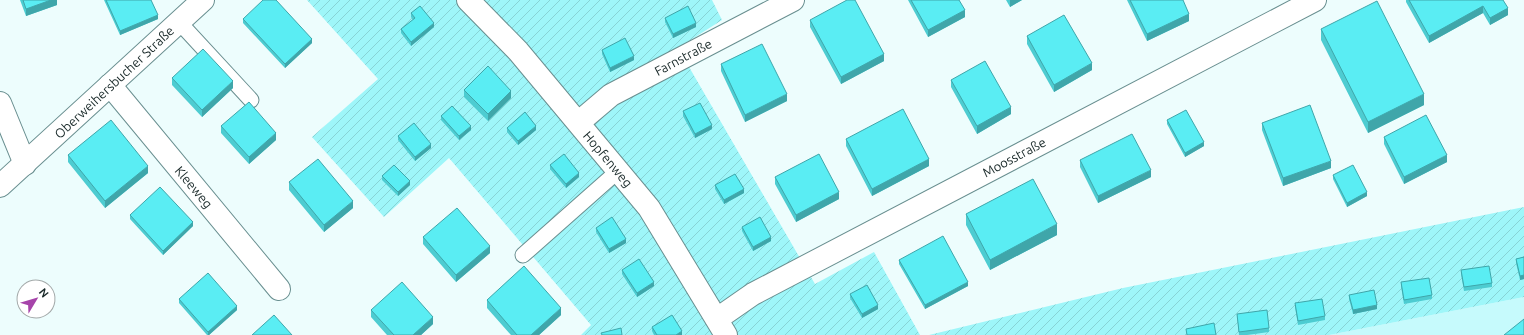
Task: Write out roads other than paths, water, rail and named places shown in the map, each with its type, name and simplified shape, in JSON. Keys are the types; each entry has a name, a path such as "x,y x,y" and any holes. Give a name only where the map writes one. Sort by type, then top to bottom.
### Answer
{"street":[{"name":"Oberweihersbucher Straße","path":"0,186 203,0"},
{"name":"Hopfenweg","path":"468,0 518,51 649,208 721,327"},
{"name":"Farnstraße","path":"578,123 611,95 793,0"},
{"name":"Moosstraße","path":"721,327 753,294 1315,0"},
{"name":"Kleeweg","path":"110,85 279,290"},
{"path":"0,103 25,164"}],"lane":[{"path":"179,22 251,100"},
{"path":"523,255 618,170"}]}
